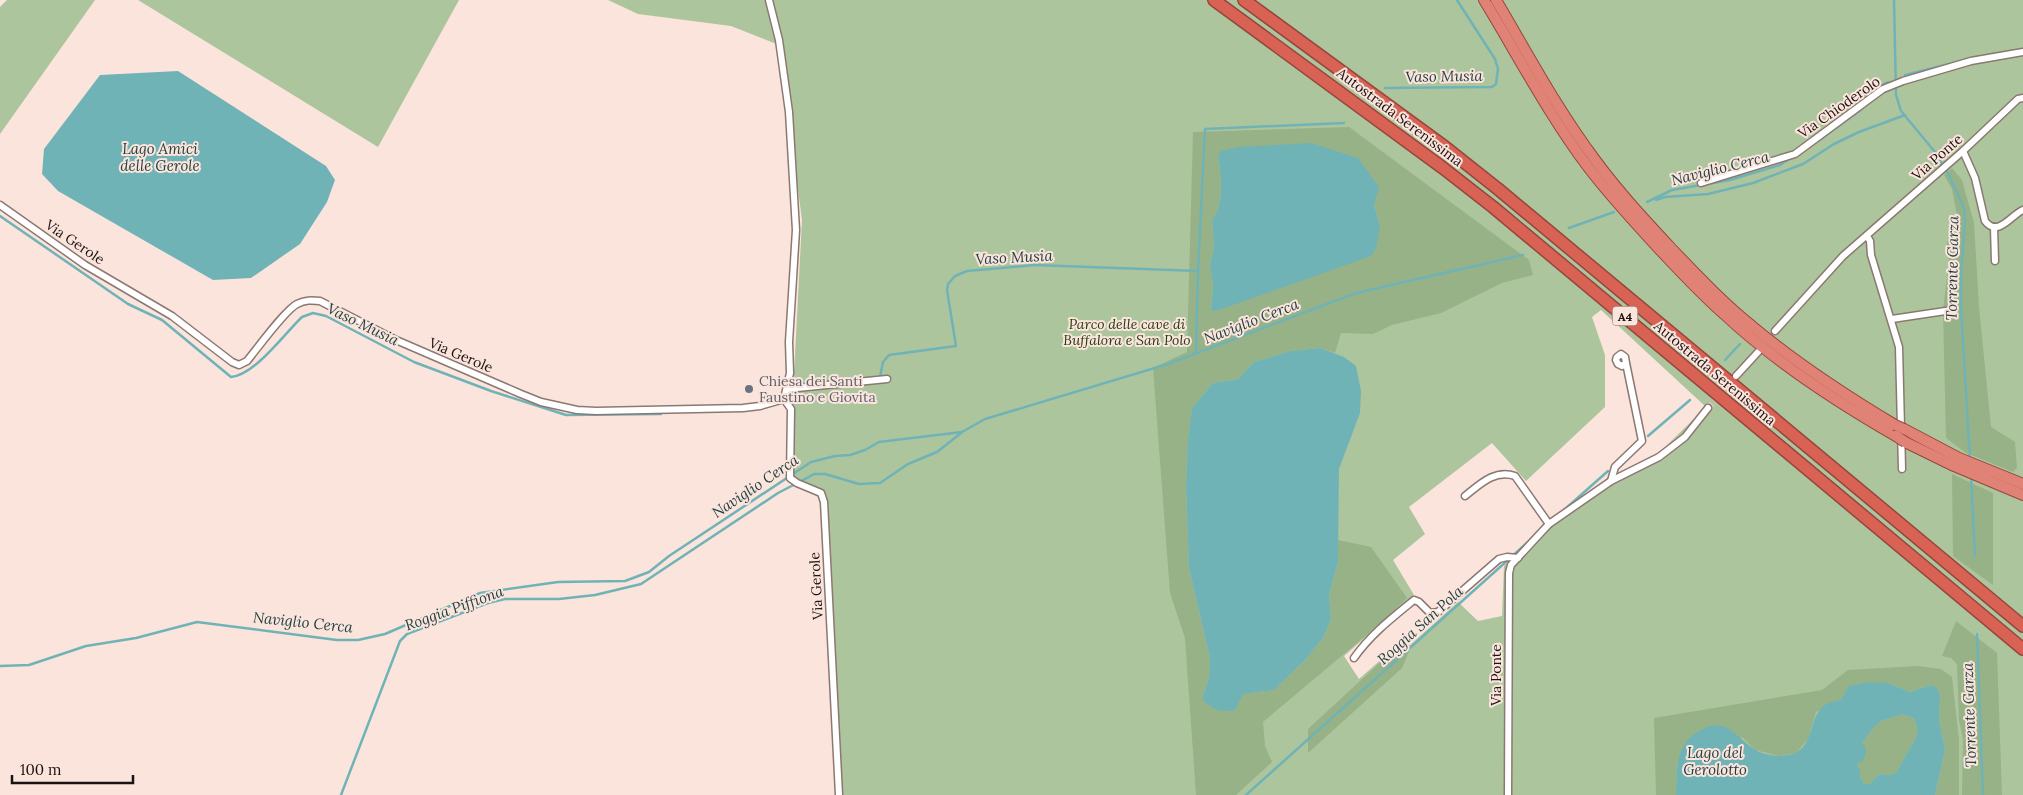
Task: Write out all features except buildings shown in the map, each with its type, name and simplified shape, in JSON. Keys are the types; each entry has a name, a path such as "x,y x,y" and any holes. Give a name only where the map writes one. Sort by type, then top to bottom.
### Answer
{"highway":[{"name":"Autostrada Serenissima","path":"1214,0 1443,168 1493,207 2023,649"},
{"name":"Autostrada Serenissima","path":"1244,0 1445,147 1506,195 2023,626"},
{"path":"1484,0 1546,105 1589,168 1633,221 1697,288 1753,339 1814,385 1861,416 1900,433 1954,461 1991,476 2023,484"},
{"path":"1496,0 1577,135 1595,161 1640,214 1731,308 1818,376 1900,433"},
{"path":"1991,476 2023,495"}],"street":[{"path":"769,0 779,40 789,112 796,230 789,342 790,373 784,399"},
{"name":"Via Chioderolo","path":"1701,183 1795,154 1883,89 1903,81 1971,61 2023,52"},
{"name":"Via Ponte","path":"1775,331 1843,256 1963,151 2018,99 2023,98"},
{"path":"1963,151 1974,178 1988,226 1994,227 2009,222 2018,212 2023,210"},
{"name":"Via Gerole","path":"0,205 85,265 172,316 232,362 239,365 247,361 287,312 295,305 309,300 320,301 396,340 521,394 541,402 577,410 743,408 760,406 784,399 791,409 790,478 797,484 821,493 824,502 839,795"},
{"path":"1994,227 1994,261"},
{"path":"1866,236 1870,241 1871,255 1899,347 1902,469"},
{"path":"1892,319 1952,310"},
{"path":"1736,376 1759,351"},
{"name":"Via Ponte","path":"1611,481 1615,467 1642,441 1626,363"},
{"path":"787,389 887,379"},
{"name":"Via Ponte","path":"1508,795 1509,573 1511,565 1549,524 1611,481 1659,457 1685,437 1708,408"},
{"path":"1465,496 1491,476 1506,473 1515,476 1549,524"},
{"path":"1354,658 1365,642 1414,600 1420,602 1430,613 1438,612 1500,559 1507,557 1518,558"}],"green space":[{"path":"7,0 95,0 0,134 0,7"},
{"path":"138,0 459,0 378,147"},
{"name":"Parco delle cave di Buffalora e San Polo","path":"608,0 2023,0 2023,795 838,795 827,591 819,491 793,481 789,471 802,220 779,45 731,26 638,14","holes":["1601,310 1706,407 1657,455 1620,473 1545,524 1504,566 1502,616 1478,621 1458,602 1410,645 1401,642 1359,679 1344,656 1414,595 1393,560 1425,534 1409,507 1492,443 1526,481 1605,407 1605,355 1592,317"]},
{"path":"1349,127 1529,260 1533,275 1502,283 1441,313 1392,325 1373,334 1341,333 1335,353 1320,348 1291,351 1254,362 1238,379 1213,383 1192,408 1188,439 1186,484 1189,568 1210,658 1209,678 1202,699 1274,690 1306,659 1324,636 1331,619 1329,595 1338,562 1338,540 1371,547 1407,598 1369,633 1263,722 1265,746 1272,762 1236,795 1196,795 1185,638 1170,593 1153,368 1187,352 1193,132","holes":["1218,156 1374,205 1380,226 1211,310 1213,285 1210,265 1214,247 1212,220 1219,206 1221,190"]},
{"path":"1952,168 1962,180 1974,223 1979,307 1991,427 2015,442 2017,468 2013,472 1966,453 1946,438 1943,309 1949,262 1947,243 1957,216 1952,189 1944,175"},
{"path":"1952,474 1993,493 1993,585 1953,556"},
{"path":"1956,621 1997,653 2002,795 1962,795 1963,739 1959,720 1957,664 1951,658 1942,656"},
{"path":"1399,645 1410,649 1402,668 1308,753 1308,729"},
{"path":"1918,666 1941,669 1952,677 1959,740 1959,795 1935,795 1945,750 1939,720 1940,696 1931,685 1910,692 1888,683 1841,700 1816,712 1808,739 1796,753 1779,756 1755,750 1742,737 1677,764 1676,795 1656,795 1654,718 1822,690 1848,670"},
{"path":"1902,714 1914,718 1917,729 1916,738 1896,773 1890,775 1879,774 1870,784 1864,784 1860,777 1860,768 1857,765 1860,745 1881,721"}],"water":[{"name":"Lago Amici delle Gerole","path":"178,71 326,166 335,180 327,202 300,244 251,278 213,280 58,191 42,174 44,149 100,75"},
{"path":"1311,143 1358,158 1379,187 1374,205 1380,226 1376,248 1371,256 1219,310 1211,311 1213,285 1210,265 1214,247 1212,220 1219,206 1221,189 1218,156 1221,151 1238,147"},
{"path":"1320,348 1344,357 1356,366 1361,391 1360,413 1339,469 1338,562 1329,595 1331,619 1324,636 1306,659 1274,690 1243,694 1235,710 1225,711 1217,709 1202,699 1209,678 1210,658 1189,568 1186,484 1188,439 1192,408 1213,383 1238,379 1254,362 1291,351"},
{"name":"Lago del Gerolotto","path":"1870,682 1888,683 1910,692 1931,685 1937,688 1940,696 1939,720 1945,750 1935,795 1676,795 1680,753 1689,739 1696,733 1714,725 1721,726 1734,732 1758,751 1774,755 1790,755 1803,747 1816,715 1821,708 1829,703 1841,700 1849,686","holes":["1902,714 1914,718 1917,729 1916,738 1896,773 1890,775 1879,774 1870,784 1864,784 1860,777 1860,768 1857,765 1858,762 1863,762 1866,752 1865,746 1861,744 1873,728 1881,721"]}],"waterway":[{"name":"Vaso Musia","path":"1385,88 1492,87 1496,84 1498,69 1495,59 1457,0"},
{"name":"Torrente Garza","path":"1894,0 1896,95 1901,111 1935,152 1950,177 1964,208 1961,309 1970,460"},
{"name":"Naviglio Cerca","path":"1987,55 2012,51"},
{"name":"Naviglio Cerca","path":"1905,75 1965,60"},
{"name":"Naviglio Cerca","path":"1818,141 1862,109 1866,93 1888,82"},
{"path":"1656,200 1665,197 1708,194 1753,183 1803,164 1834,144 1859,132 1905,115"},
{"name":"Vaso Musia","path":"879,377 883,362 889,355 956,346 947,290 948,284 955,276 967,271 1035,265 1198,271 1205,129 1344,123"},
{"name":"Naviglio Cerca","path":"1647,202 1672,190 1730,180 1780,165 1792,157"},
{"name":"Naviglio Cerca","path":"1569,228 1614,212"},
{"name":"Vaso Musia","path":"0,216 128,304 162,320 231,377 250,369 302,317 313,313 326,316 414,362 491,391 566,415 661,414"},
{"name":"Naviglio Cerca","path":"0,666 29,665 86,646 136,638 197,622 337,640 358,640 385,634 480,593 558,582 625,581 649,572 669,556 811,462 835,456 850,455 865,450 879,442 962,432 985,419 1168,364 1356,293 1523,255"},
{"name":"Vaso Musia","path":"1196,352 1198,271"},
{"name":"Roggia San Pola","path":"1725,360 1740,344"},
{"name":"Vaso Musia","path":"803,383 851,380"},
{"name":"Roggia San Pola","path":"1648,436 1690,400"},
{"name":"Roggia Piffiona","path":"341,795 400,641 407,634 488,603 505,599 559,599 595,595 641,584 778,493 814,474 825,474 859,484 880,483 908,464 937,452 961,433"},
{"name":"Roggia San Pola","path":"1564,510 1608,471"},
{"name":"Torrente Garza","path":"1971,476 1975,556"},
{"name":"Roggia San Pola","path":"1246,795 1528,542"},
{"name":"Torrente Garza","path":"1977,634 1983,795"}],"tunnel":[{"path":"1708,408 1732,381"}],"place":[{"name":"Chiesa dei Santi Faustino e Giovita","path":"749,389"}]}
